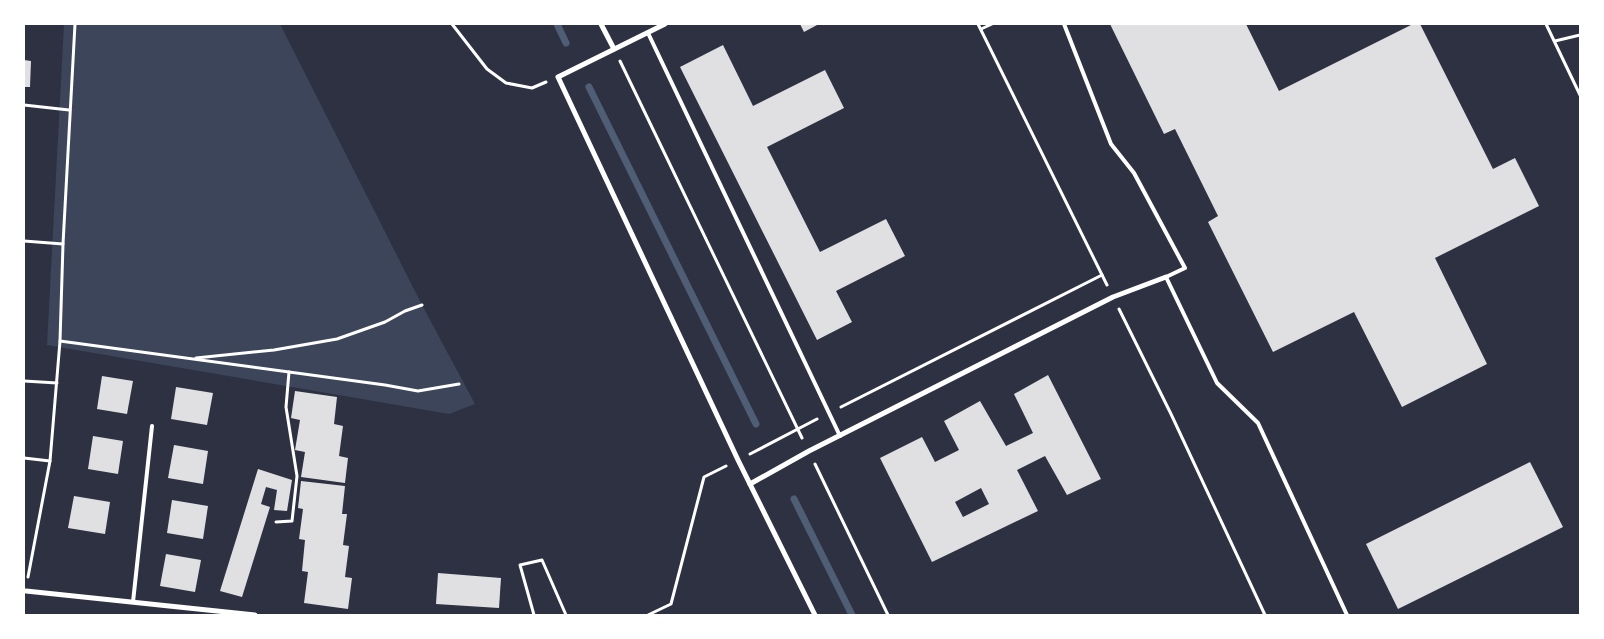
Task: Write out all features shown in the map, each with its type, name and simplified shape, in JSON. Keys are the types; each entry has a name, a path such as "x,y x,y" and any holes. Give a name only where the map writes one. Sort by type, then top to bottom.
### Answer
{"street":[{"path":"602,24 614,49"},
{"path":"665,24 558,77 738,460 815,615"},
{"path":"750,484 809,451 1113,297 1166,277"},
{"path":"26,591 255,615"}],"lane":[{"path":"1064,24 1111,144 1134,173 1185,268 1166,277 1217,383 1258,423 1347,615"},
{"path":"648,32 840,436"},
{"path":"133,602 152,426"}],"path":[{"path":"26,591 50,462 60,340 69,110 75,24"},
{"path":"452,24 487,69 506,83 532,88 558,77"},
{"path":"978,24 1171,414 1265,615"},
{"path":"981,29 992,24"},
{"path":"1546,24 1580,95"},
{"path":"1555,41 1580,35"},
{"path":"614,49 888,615"},
{"path":"24,105 69,110"},
{"path":"24,241 63,244"},
{"path":"648,615 671,604 704,478 1102,275"},
{"path":"191,358 274,350 337,339 385,322 405,310 422,305"},
{"path":"60,340 418,391 460,384"},
{"path":"276,522 292,520 297,476 286,407 289,372"},
{"path":"24,381 56,383"},
{"path":"24,458 50,462"},
{"path":"534,615 520,565 542,560 566,615"}],"shaded area":[{"path":"64,24 280,24 422,305 475,404 449,414 47,345"}],"building":[{"path":"800,24 819,24 804,32"},
{"path":"1110,24 1246,24 1279,91 1413,24 1420,24 1493,169 1515,158 1539,206 1435,258 1487,364 1402,407 1354,312 1273,352 1208,222 1218,216 1175,129 1164,134"},
{"path":"723,45 753,106 825,70 844,108 767,147 820,252 886,219 905,256 836,291 852,322 817,340 680,67"},
{"path":"24,60 31,61 30,87 24,87"},
{"path":"1048,375 1101,479 1067,495 1045,456 1017,470 1038,511 932,562 880,458 922,437 935,462 959,450 944,421 980,401 1006,446 1033,433 1014,394","holes":["981,488 989,504 963,517 955,502"]},
{"path":"102,376 133,381 127,414 97,409"},
{"path":"176,387 213,393 207,425 171,419"},
{"path":"295,391 337,397 334,424 343,426 339,456 348,458 345,483 301,477 305,452 295,450 300,420 291,418"},
{"path":"93,436 123,441 118,474 88,469"},
{"path":"174,445 208,451 203,484 168,478"},
{"path":"1530,462 1563,527 1398,609 1366,544"},
{"path":"258,469 292,480 287,511 274,510 277,490 266,487 261,504 270,507 242,597 220,591"},
{"path":"301,481 345,486 342,514 347,514 343,545 349,546 345,577 352,578 348,609 304,603 308,572 302,571 305,540 299,539 303,509 298,508"},
{"path":"74,496 110,502 105,534 68,528"},
{"path":"172,500 208,506 203,539 167,533"},
{"path":"166,554 201,560 195,592 160,586"},
{"path":"438,573 501,578 499,608 436,604"}],"waterway":[{"path":"557,24 566,43"},
{"path":"589,87 756,424"},
{"path":"794,499 852,615"}]}
